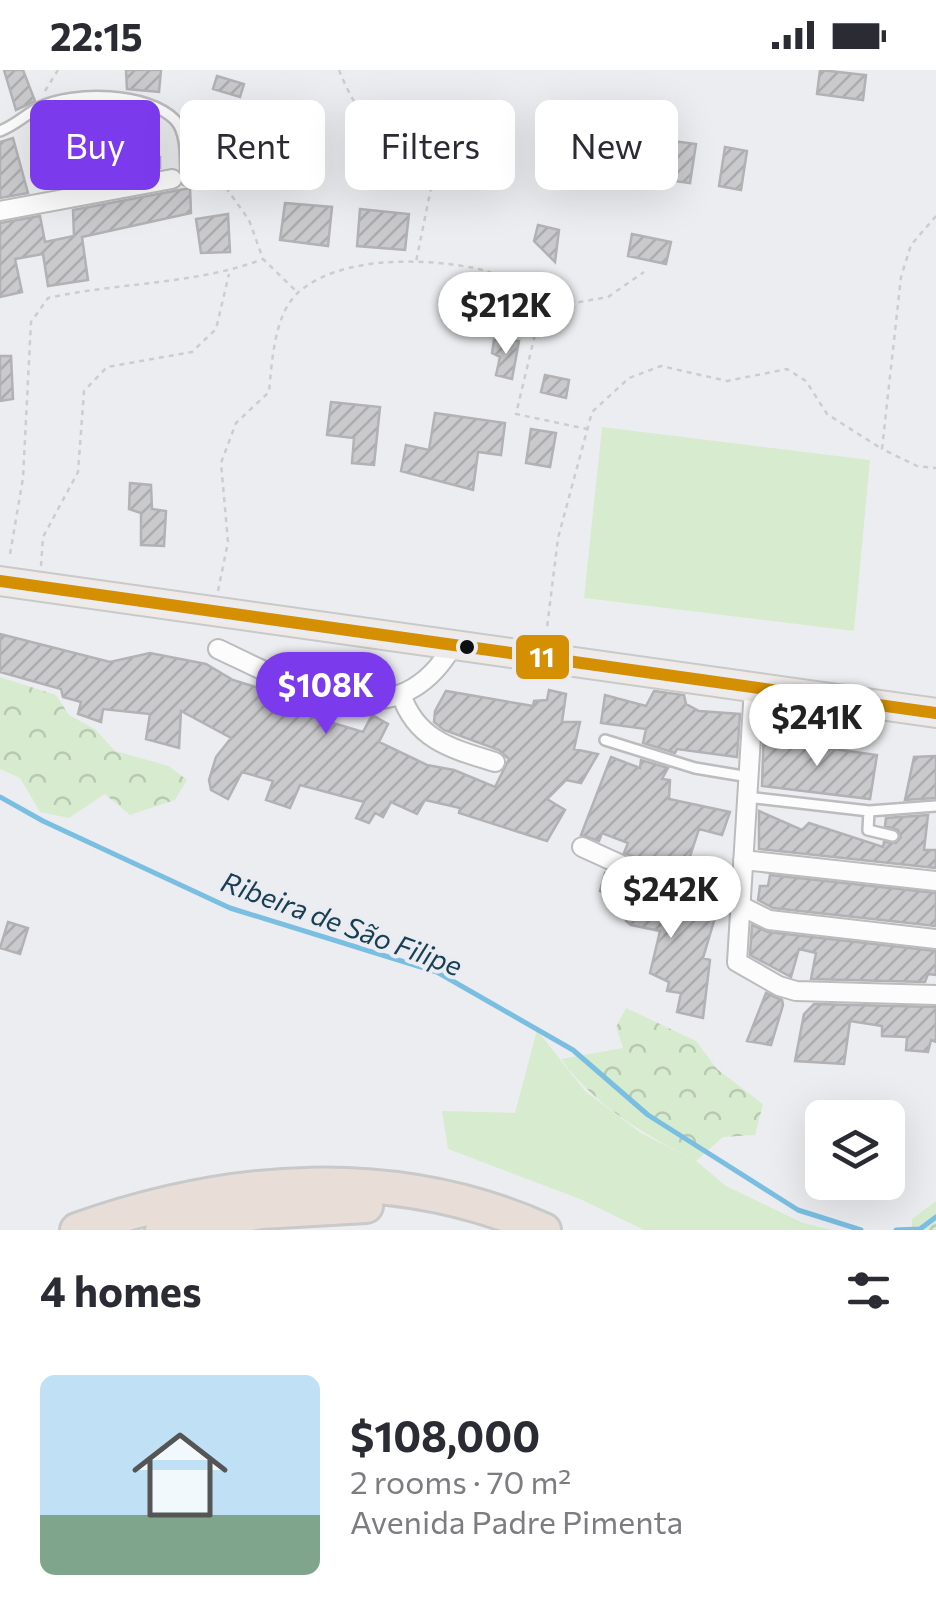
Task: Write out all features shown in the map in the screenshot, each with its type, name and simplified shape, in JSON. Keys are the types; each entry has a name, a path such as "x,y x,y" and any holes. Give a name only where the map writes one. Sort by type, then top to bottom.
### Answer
{"highway":[{"path":"77,1230 209,1194 338,1183 428,1192 500,1212 544,1230"},
{"path":"162,1230 227,1216 334,1205 440,1216 490,1230"}],"main road":[{"path":"0,581 936,713"}],"street":[{"path":"0,211 179,180"},
{"path":"218,649 337,700 401,694 424,683 452,647"},
{"path":"754,688 738,962 779,986 796,991 936,995"},
{"path":"401,694 409,717 424,734 495,762"},
{"path":"582,847 672,888 723,898 769,920 936,939"},
{"path":"743,860 936,880"}],"lane":[{"path":"69,100 134,100"},
{"path":"160,112 174,118 183,135 179,180"},
{"path":"0,131 30,113"},
{"path":"606,740 695,768 748,777"},
{"path":"747,797 868,811 936,806"},
{"path":"868,811 868,830 893,836"}],"path":[{"path":"42,100 48,79 58,70"},
{"path":"339,70 349,95 385,142 418,168 431,188 416,264"},
{"path":"179,180 222,182 249,220 263,259 297,292"},
{"path":"882,449 902,276 910,245 936,216"},
{"path":"10,554 24,478 31,322 48,298 108,284 229,272 263,259"},
{"path":"214,612 228,542 221,463 236,423 269,392 275,340 297,292 340,268 416,264 482,270 528,292 538,326"},
{"path":"40,587 43,537 78,472 84,391 107,367 192,352 216,329 229,272"},
{"path":"587,429 516,414 538,326 551,307 608,298 644,272"},
{"path":"543,659 558,538 592,412 629,378 661,366 727,381 787,369 806,381 827,414 882,449 917,466 936,468"}],"green space":[{"path":"602,427 870,460 854,631 584,598"},
{"path":"0,677 56,695 69,715 95,729 115,751 169,766 187,780 175,800 130,815 105,794 69,818 40,812 20,778 0,769"},
{"path":"626,1008 696,1041 717,1069 763,1104 755,1135 723,1137 696,1161 640,1130 590,1091 561,1059 623,1048 616,1027"},
{"path":"537,1030 585,1091 641,1133 696,1161 726,1186 803,1223 832,1230 644,1230 580,1199 448,1149 442,1111 515,1113"},
{"path":"936,1201 936,1230 912,1230 912,1219"}],"building":[{"path":"4,70 23,70 35,100 16,110"},
{"path":"126,70 161,70 159,92 127,89"},
{"path":"820,70 866,75 863,100 817,94"},
{"path":"217,76 244,84 240,97 213,89"},
{"path":"13,138 28,193 0,198 0,142"},
{"path":"678,142 696,144 690,183 678,181"},
{"path":"725,147 747,151 741,190 719,186"},
{"path":"190,190 191,213 82,237 88,280 48,286 43,254 15,259 22,292 0,297 0,223 40,216 45,242 74,236 73,210"},
{"path":"285,203 332,207 328,246 280,240"},
{"path":"360,209 409,214 405,250 357,246"},
{"path":"228,214 230,252 201,253 196,219"},
{"path":"538,225 559,230 555,262 534,241"},
{"path":"632,234 671,242 666,264 628,256"},
{"path":"494,340 519,341 512,379 496,375 500,357 492,353"},
{"path":"0,356 11,356 13,399 0,401"},
{"path":"545,375 569,380 566,398 541,392"},
{"path":"331,402 380,407 374,465 352,463 354,438 327,435"},
{"path":"435,413 505,423 501,455 478,452 473,490 401,471 406,445 429,450"},
{"path":"531,429 556,433 550,467 526,463"},
{"path":"130,483 151,485 152,509 166,511 164,546 141,545 141,513 129,509"},
{"path":"0,634 110,662 150,653 206,664 233,680 259,688 290,709 294,700 307,706 303,714 363,732 372,715 388,724 379,742 427,765 454,770 495,787 509,759 499,750 444,730 434,722 435,711 446,691 533,706 534,701 547,700 549,690 566,694 562,722 580,722 574,749 598,754 581,783 566,780 547,799 565,810 547,841 459,813 460,808 425,800 417,814 391,802 383,817 375,813 369,823 356,818 364,802 300,785 290,808 266,800 273,781 242,772 228,799 211,790 209,780 216,757 231,738 181,711 179,748 146,739 150,714 103,709 101,722 78,714 81,702 63,697 61,689 0,672"},
{"path":"654,691 684,695 686,704 699,711 740,714 737,757 677,749 675,753 643,743 646,729 601,723 605,695 646,706"},
{"path":"764,725 769,725 768,737 790,743 877,755 870,799 762,786"},
{"path":"936,756 936,798 905,800 914,757"},
{"path":"611,757 640,768 641,760 668,768 662,779 670,780 669,799 730,812 722,835 699,829 688,862 702,866 697,880 624,853 628,843 602,833 599,841 581,835"},
{"path":"759,811 802,830 809,823 883,847 884,842 896,843 901,837 898,830 885,826 886,818 928,815 924,850 936,850 936,868 759,849"},
{"path":"605,873 659,896 650,902 696,914 698,907 717,911 703,958 710,960 703,1018 677,1012 681,993 667,991 669,982 650,973 660,931 631,925 626,921 629,905 606,901 607,894 600,891"},
{"path":"770,875 936,893 936,926 773,908 758,900 760,886 768,886"},
{"path":"8,922 28,928 20,954 0,948"},
{"path":"752,925 768,932 936,951 936,975 928,974 925,982 811,979 816,953 799,949 791,977 750,955"},
{"path":"766,993 782,1000 783,1005 771,1045 747,1041"},
{"path":"814,1004 936,1007 936,1042 931,1040 928,1052 906,1050 907,1037 882,1036 882,1026 850,1021 844,1064 795,1061 804,1014"}],"waterway":[{"name":"Ribeira de São Filipe","path":"0,797 230,908 437,972 573,1050 648,1115 798,1210 861,1230"},
{"name":"Ribeira de São Filipe","path":"896,1230 920,1229 936,1217"}],"transit line":[{"name":"11","path":"0,581 936,713"}]}
